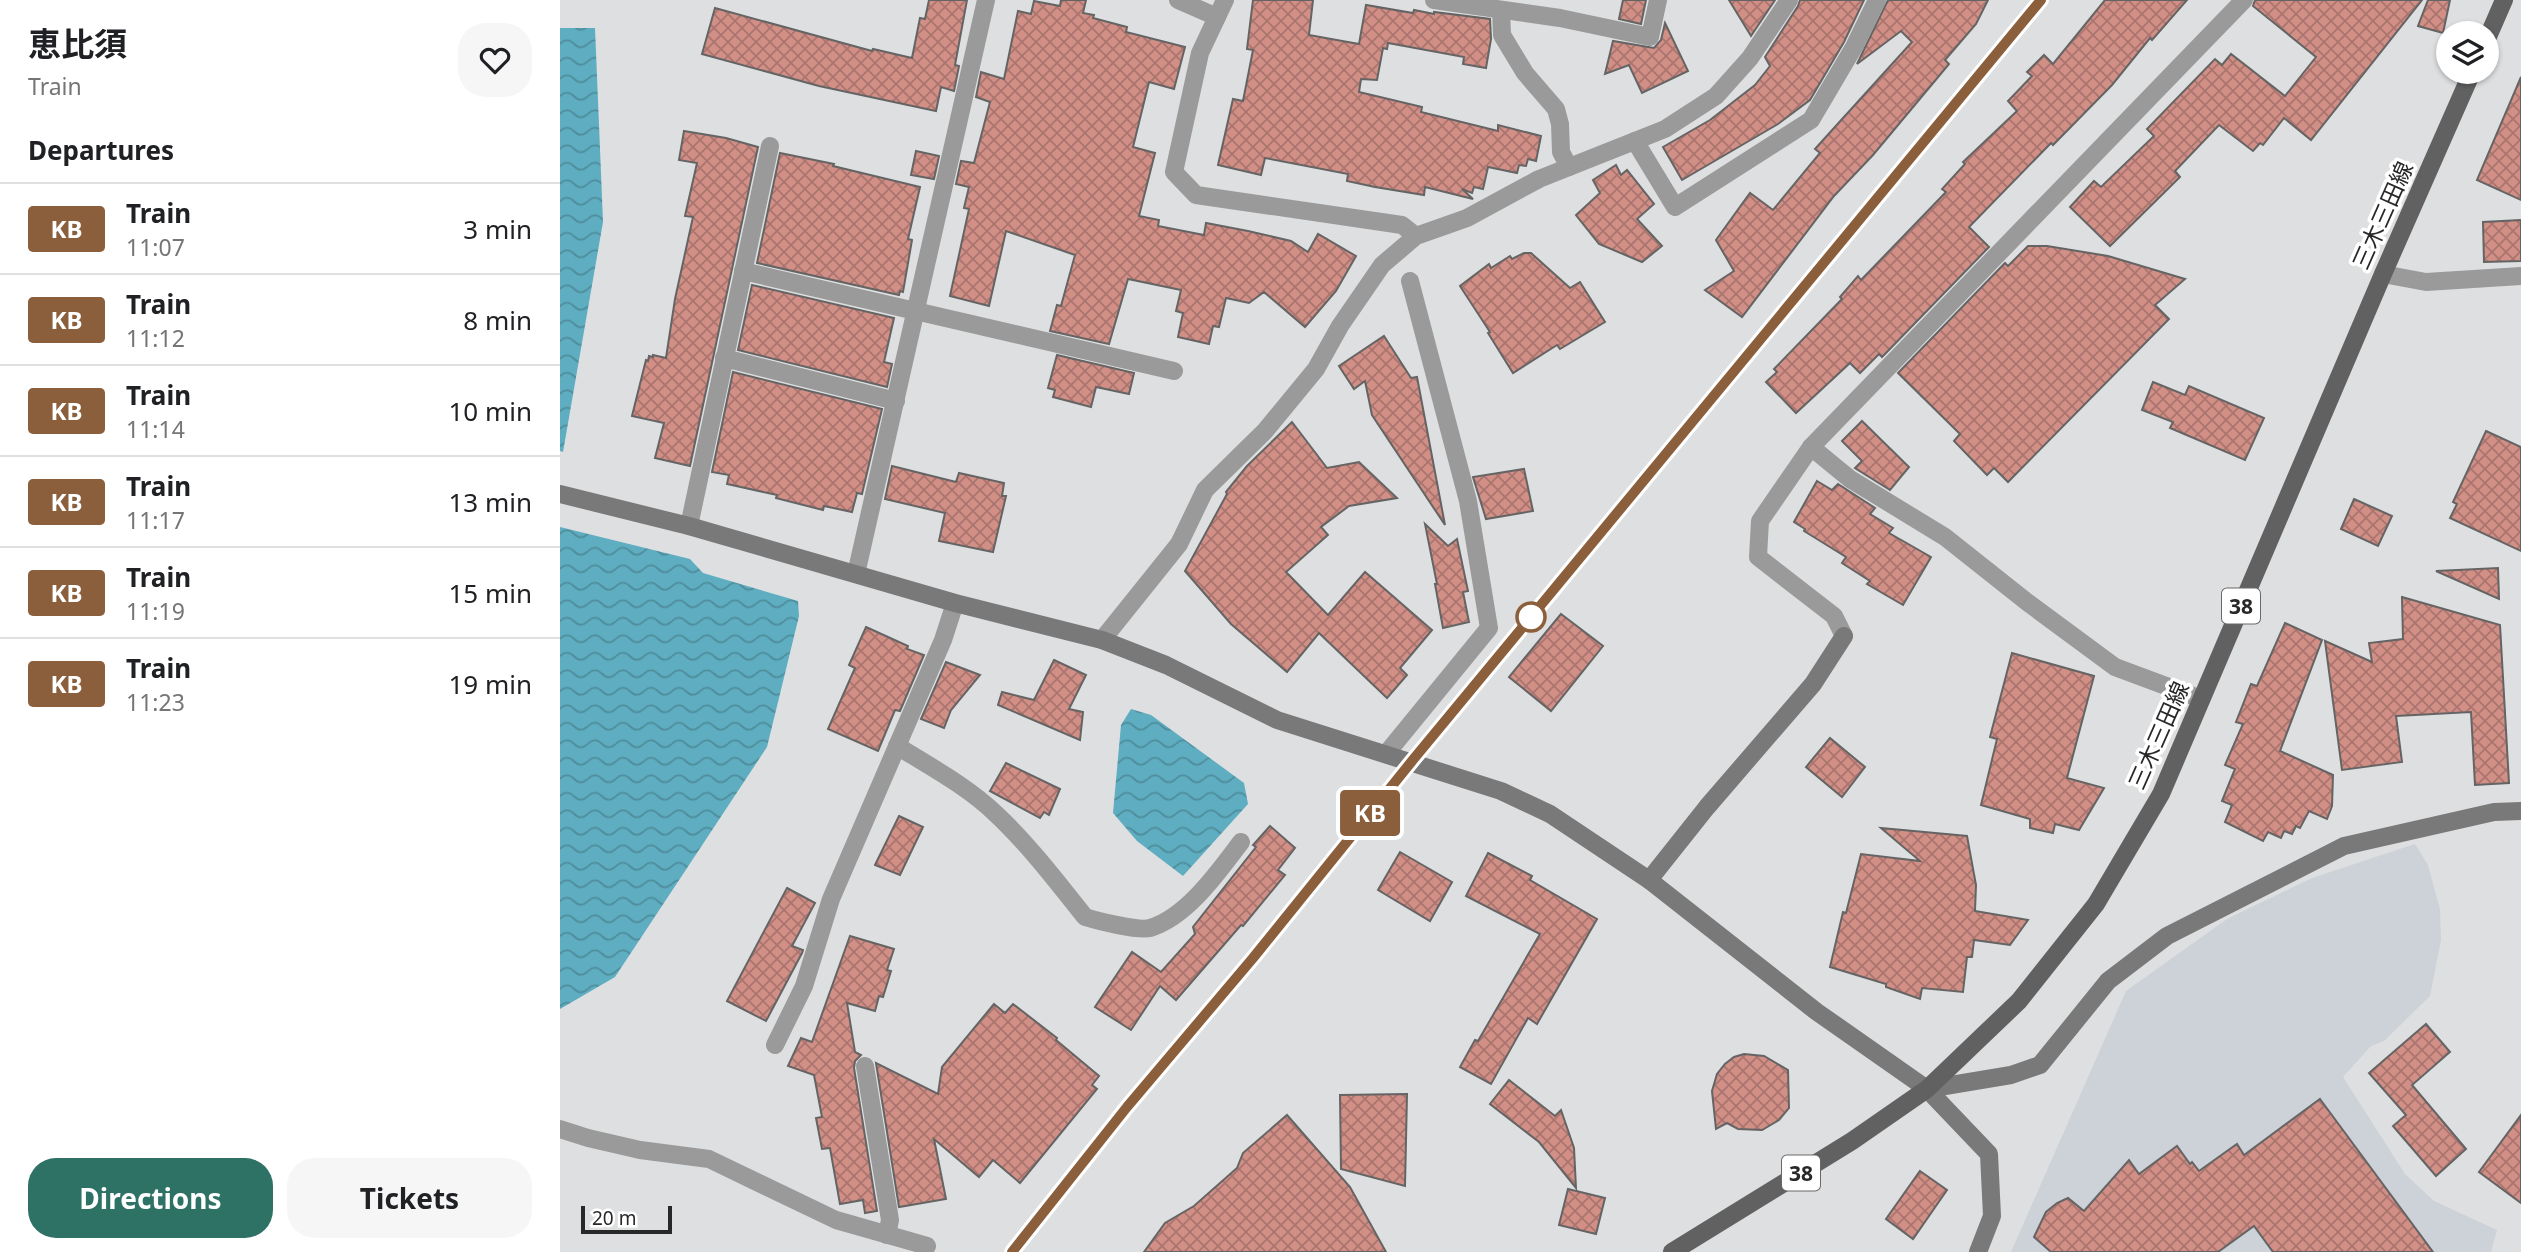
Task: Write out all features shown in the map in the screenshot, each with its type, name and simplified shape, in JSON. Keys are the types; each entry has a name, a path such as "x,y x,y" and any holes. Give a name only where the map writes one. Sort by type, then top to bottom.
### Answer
{"main road":[{"path":"2495,21 2504,0"},
{"name":"三木三田線","path":"1672,1252 1852,1141 1927,1089 2019,1001 2096,904 2161,794 2467,84"}],"street":[{"path":"856,575 986,0"},
{"path":"1178,0 1217,17"},
{"path":"1225,0 1200,53 1174,172 1196,195 1402,225 1416,236"},
{"path":"1434,0 1560,18 1650,37 1658,0"},
{"path":"1560,18 1564,0"},
{"path":"1102,640 1179,544 1205,490 1265,431 1315,369 1340,326 1382,265 1416,236 1467,218 1539,179 1665,129 1716,96 1750,58 1788,0"},
{"path":"1634,141 1675,207 1811,120 1854,47 1877,0"},
{"path":"1649,880 1707,807 1813,684 1844,636 1834,616 1758,557 1760,521 1811,447 2244,0"},
{"path":"1501,10 1502,35 1525,72 1556,109 1562,152 1569,167"},
{"path":"690,526 771,146"},
{"path":"743,271 1174,371"},
{"path":"2383,274 2426,282 2521,276"},
{"path":"1386,754 1489,628 1468,501 1410,281"},
{"path":"724,358 896,401"},
{"path":"1811,447 1850,479 1945,537 2115,667 2201,699"},
{"path":"560,494 690,526 956,603 1102,640 1166,665 1277,720 1501,791 1550,814 1649,880 1817,1012 1927,1089 1989,1154 1992,1216 1978,1252"},
{"path":"775,1045 804,986 831,899 943,640 956,603"},
{"path":"897,746 948,778 995,813 1043,865 1085,917 1148,928 1172,915 1207,888 1241,842"},
{"path":"1927,1089 2011,1075 2040,1065 2108,981 2167,936 2344,846 2494,812 2521,811"},
{"path":"865,1066 890,1220 887,1234"},
{"path":"560,1129 640,1150 709,1158 836,1220 927,1246"}],"shaded area":[{"path":"2415,844 2428,865 2440,909 2441,940 2430,996 2384,1041 2371,1046 2343,1077 2405,1174 2434,1201 2497,1230 2491,1252 2011,1252 2126,991 2227,919 2312,878"}],"water":[{"path":"560,28 595,28 603,222 563,452 560,451"},
{"path":"560,527 690,559 703,573 798,601 799,616 767,747 615,977 560,1009"},
{"path":"1131,709 1151,715 1244,783 1248,804 1183,876 1137,841 1113,813 1121,725"}],"building":[{"path":"929,0 967,0 955,65 959,66 954,91 941,87 936,111 819,86 702,54 715,8 872,51 873,49 912,58 920,18 925,19"},
{"path":"1061,0 1086,0 1083,13 1094,15 1093,18 1127,27 1126,32 1185,47 1174,89 1149,82 1133,147 1155,153 1139,216 1159,220 1158,226 1204,235 1206,223 1248,231 1291,241 1308,252 1318,234 1356,256 1336,291 1305,327 1264,292 1249,303 1226,298 1219,327 1213,326 1209,344 1178,337 1183,313 1176,311 1181,290 1128,279 1109,344 1050,331 1057,305 1061,306 1075,255 1006,231 989,306 950,296 969,209 964,208 969,187 956,184 961,161 974,163 990,102 976,97 981,72 1004,79 1018,11 1031,14 1034,1 1060,6"},
{"path":"1253,0 1313,0 1309,35 1359,44 1366,5 1413,13 1414,10 1490,19 1491,39 1486,68 1463,64 1464,57 1388,43 1387,49 1383,48 1377,80 1361,79 1359,92 1422,107 1421,112 1498,131 1498,125 1541,136 1536,161 1528,159 1526,166 1519,165 1517,173 1488,167 1483,189 1474,187 1472,193 1462,189 1473,199 1425,187 1424,195 1375,187 1347,181 1348,174 1265,158 1261,175 1218,165 1233,99 1243,101 1253,50 1247,49"},
{"path":"1623,0 1646,0 1641,24 1619,19"},
{"path":"1729,0 1775,0 1751,36"},
{"path":"1800,0 1864,0 1844,42 1810,100 1778,124 1682,180 1663,147 1710,120 1755,85 1770,66 1765,57"},
{"path":"1888,0 1988,0 1976,24 1945,60 1949,64 1873,155 1834,196 1742,317 1705,290 1734,271 1716,240 1750,193 1773,210 1820,153 1815,149 1912,42 1901,31 1857,64"},
{"path":"2105,0 2187,0 2152,40 2150,38 2112,85 1969,227 1989,247 1882,357 1879,354 1860,373 1850,363 1796,413 1766,382 1777,372 1774,369 1842,299 1840,297 1858,276 1861,280 1946,192 1942,189 1965,164 1963,162 2017,111 2008,101 2032,76 2027,72 2044,55 2053,64"},
{"path":"2255,0 2422,0 2311,140 2284,118 2263,145 2260,143 2253,151 2219,125 2175,171 2180,177 2110,246 2070,207 2094,181 2101,187 2154,136 2147,129 2215,59 2222,65 2231,54 2285,96 2316,57 2253,6"},
{"path":"2428,0 2450,0 2446,21 2436,21 2436,31 2418,26"},
{"path":"1665,23 1688,71 1642,93 1629,65 1605,74 1613,41 1654,48 1661,40"},
{"path":"2521,77 2521,200 2477,180"},
{"path":"684,131 758,147 690,466 655,458 664,423 632,416 646,360 653,355 666,358 675,299 693,217 685,216 697,163 679,160"},
{"path":"916,151 939,156 934,179 911,175"},
{"path":"780,153 920,187 908,239 912,240 903,292 900,291 899,295 757,263"},
{"path":"1616,165 1621,175 1627,170 1654,204 1637,219 1662,246 1642,262 1599,244 1576,215 1600,193 1593,180"},
{"path":"2521,220 2521,261 2484,262 2483,222"},
{"path":"2028,246 2047,246 2108,256 2185,279 2155,305 2169,319 2008,482 1994,468 1987,475 1954,441 1960,434 1898,373 2005,263 2008,266"},
{"path":"1524,253 1531,253 1570,288 1580,282 1605,322 1560,349 1557,345 1513,373 1460,286 1489,264 1491,268 1510,256 1512,259"},
{"path":"752,285 894,318 884,362 892,364 887,387 738,350"},
{"path":"1384,336 1411,378 1417,377 1445,525 1372,415 1365,381 1354,389 1339,366"},
{"path":"1057,355 1134,373 1129,394 1096,387 1091,407 1053,397 1055,390 1048,388"},
{"path":"733,372 882,409 862,494 857,493 852,512 824,506 823,510 776,498 777,495 727,484 729,475 712,472"},
{"path":"2153,382 2185,395 2189,386 2264,418 2245,460 2170,428 2173,422 2142,410"},
{"path":"1862,421 1909,467 1890,490 1855,468 1862,461 1842,441"},
{"path":"1292,422 1327,468 1359,462 1397,498 1349,506 1321,527 1328,535 1286,572 1328,615 1365,572 1432,630 1400,668 1407,675 1387,698 1319,633 1287,672 1231,624 1185,571 1226,492 1247,466"},
{"path":"2486,431 2521,447 2521,551 2450,518 2457,504 2453,502"},
{"path":"892,466 956,482 959,473 1004,483 1002,496 1006,496 993,552 939,541 945,513 885,499"},
{"path":"1524,469 1533,511 1486,519 1473,477"},
{"path":"1817,481 1832,490 1838,484 1875,508 1870,514 1893,528 1889,533 1931,557 1903,605 1867,584 1870,581 1842,563 1846,557 1794,522"},
{"path":"2354,499 2392,516 2378,546 2341,529"},
{"path":"1425,524 1448,546 1457,539 1468,591 1463,592 1469,622 1443,628"},
{"path":"2498,568 2499,599 2436,571"},
{"path":"2402,597 2500,625 2509,783 2475,785 2471,712 2396,716 2402,762 2342,770 2325,641 2372,662 2369,643 2403,639"},
{"path":"1561,614 1603,646 1551,711 1509,677"},
{"path":"2285,623 2322,640 2280,751 2333,775 2332,806 2327,819 2309,811 2300,828 2296,826 2292,834 2284,831 2281,838 2268,832 2263,841 2225,822 2232,805 2222,801 2235,769 2225,765 2243,724 2236,722 2251,684 2257,686"},
{"path":"866,627 924,655 900,711 895,710 878,751 828,729 855,668 849,665"},
{"path":"2012,653 2094,676 2067,778 2104,788 2079,830 2055,824 2053,833 2030,828 2030,819 1981,805 1997,739 1990,737"},
{"path":"1054,660 1086,675 1069,709 1083,712 1080,740 998,705 1002,692 1034,700"},
{"path":"946,662 980,675 951,710 944,728 921,719"},
{"path":"1830,738 1865,767 1842,797 1806,767"},
{"path":"1006,763 1060,789 1049,815 1044,812 1040,818 990,791"},
{"path":"899,816 923,827 900,875 875,865"},
{"path":"1270,826 1295,848 1278,870 1285,875 1176,1000 1160,986 1131,1030 1095,1007 1132,952 1161,972 1195,934 1193,927"},
{"path":"1881,828 1967,836 1976,885 1975,911 2028,920 2010,945 1974,940 1972,957 1967,957 1963,992 1922,988 1920,999 1886,987 1886,984 1830,967 1861,854 1920,861"},
{"path":"1400,852 1452,882 1430,921 1378,890"},
{"path":"1488,853 1532,876 1530,880 1597,919 1537,1024 1528,1018 1491,1084 1460,1067 1540,934 1466,896"},
{"path":"787,888 815,903 792,946 803,950 802,953 766,1021 727,1001"},
{"path":"850,936 894,949 887,970 891,971 883,997 879,996 875,1011 847,1003 855,1052 861,1055 855,1061 854,1068 877,1211 865,1213 863,1200 840,1204 830,1148 822,1149 816,1118 822,1117 814,1075 788,1066 801,1038 812,1042"},
{"path":"994,1004 1005,1013 1013,1004 1057,1038 1056,1040 1099,1076 1092,1085 1097,1089 1020,1183 993,1160 979,1177 934,1139 946,1199 899,1207 876,1063 938,1094 942,1067"},
{"path":"2426,1024 2450,1052 2412,1085 2466,1149 2436,1176 2393,1126 2406,1115 2369,1073"},
{"path":"1744,1054 1764,1056 1788,1070 1789,1108 1779,1120 1762,1130 1738,1129 1727,1123 1716,1129 1712,1091 1717,1074 1734,1057"},
{"path":"1509,1080 1555,1116 1561,1110 1574,1148 1576,1188 1539,1142 1490,1104"},
{"path":"1407,1094 1405,1186 1341,1169 1340,1095"},
{"path":"2320,1099 2433,1252 2273,1252 2254,1226 2218,1252 2051,1252 2034,1237 2046,1212 2057,1203 2068,1198 2084,1211 2129,1160 2139,1174 2177,1146 2190,1164 2192,1162 2199,1171 2237,1144 2244,1155"},
{"path":"1287,1115 1350,1187 1386,1252 1144,1252 1165,1223 1194,1206 1237,1168 1243,1153"},
{"path":"2521,1115 2521,1203 2479,1172"},
{"path":"1920,1171 1947,1190 1913,1239 1886,1219"},
{"path":"1568,1189 1605,1198 1596,1234 1559,1225"}],"railway":[{"path":"1012,1252 1127,1107 1253,958 1412,761 2041,0"}],"train":[{"name":"KB","path":"1012,1252 1127,1107 1253,958 1412,761 2041,0"}]}
